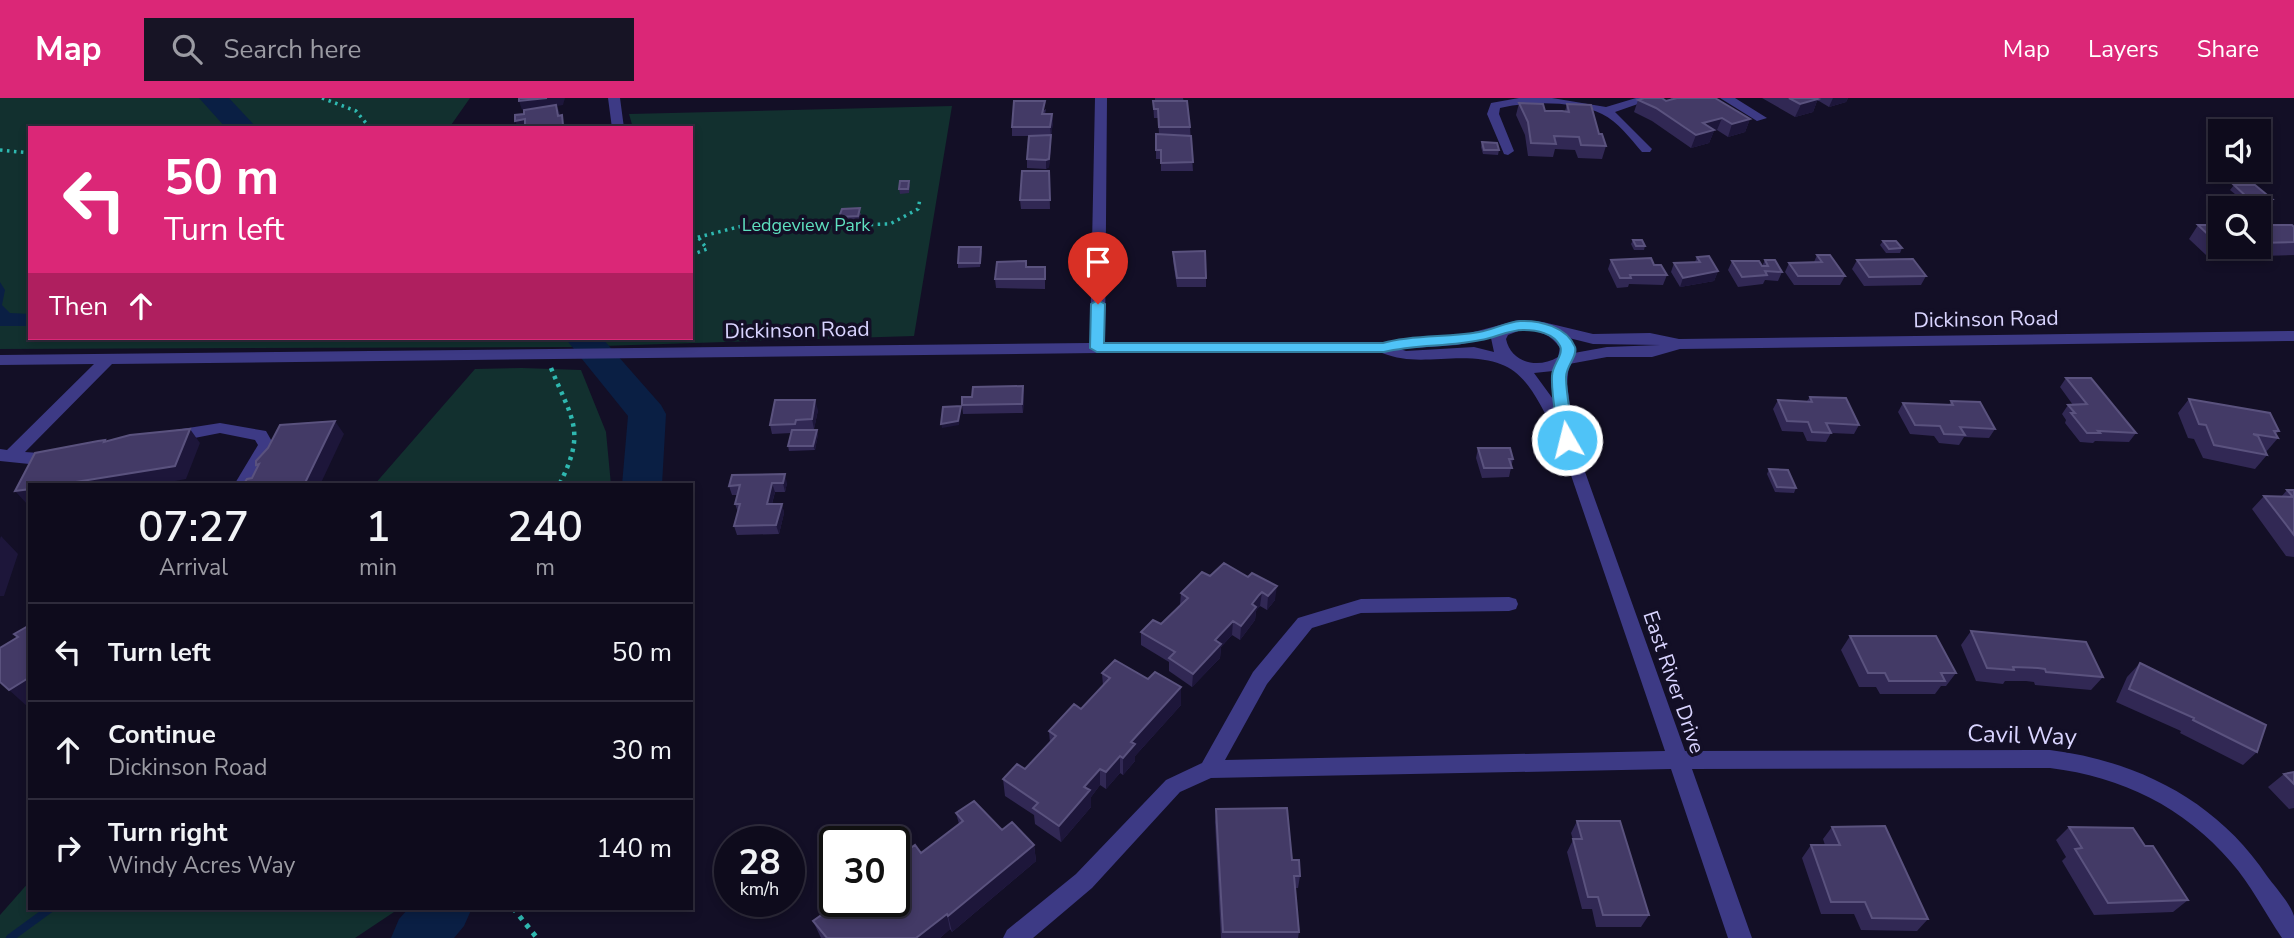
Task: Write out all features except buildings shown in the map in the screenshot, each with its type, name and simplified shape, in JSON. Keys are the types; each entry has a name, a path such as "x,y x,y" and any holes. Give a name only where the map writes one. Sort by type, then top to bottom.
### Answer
{"street":[{"path":"614,98 618,126"},
{"path":"1097,348 1101,98"},
{"path":"1508,151 1493,114 1495,106 1507,100 1552,101 1606,111 1648,98"},
{"path":"1726,98 1761,118"},
{"path":"1606,111 1646,149"},
{"name":"Dickinson Road","path":"0,360 542,358 642,353 1384,348 1401,342 1479,337 1531,325 1593,340 1650,338 1679,345"},
{"path":"1543,327 1566,342 1568,355 1563,362"},
{"path":"1509,328 1502,332 1498,346 1514,362"},
{"name":"Dickinson Road","path":"1384,348 1404,356 1474,352 1541,368 1607,352 1651,352 1679,345 2294,336"},
{"path":"6,455 108,359"},
{"name":"East River Drive","path":"1514,362 1541,391 1567,440 1740,938"},
{"name":"East River Drive","path":"1563,362 1559,384 1567,440"},
{"path":"156,439 220,428 260,435 265,445 243,483"},
{"path":"6,455 39,459 78,452"},
{"path":"1015,938 1084,881 1173,786 1209,769 1260,678 1305,623 1361,606 1509,604"},
{"name":"Cavil Way","path":"1209,769 1677,760 2050,759 2103,767 2133,777 2166,794 2218,833 2241,857 2294,936"}],"path":[{"path":"322,98 356,111 368,126"},
{"path":"0,150 28,153"},
{"path":"693,238 758,222 802,226 890,224 918,209 920,199"},
{"path":"693,254 707,249 698,237"},
{"path":"542,358 577,434 570,461 560,483"},
{"path":"515,910 537,937"}],"green space":[{"name":"Ledgeview Park","path":"0,98 470,98 450,126 28,126 28,340 693,340 693,126 632,126 629,114 952,106 914,336 571,347 0,349"},
{"path":"475,369 581,370 606,432 611,483 376,483"},
{"path":"28,883 28,910 397,910 355,938 0,938 0,915"}],"water":[{"path":"0,282 5,290 2,305 10,313 28,314 28,326 0,326"}],"waterway":[{"path":"213,98 241,126"},
{"path":"585,340 647,414 642,483"},
{"path":"10,938 48,910"},
{"path":"419,938 443,910"}],"route":[{"path":"1098,304 1097,348 1384,348 1401,342 1434,342 1479,337 1519,325 1543,327 1560,336 1569,348 1568,355 1560,364 1559,376 1567,440"}]}
